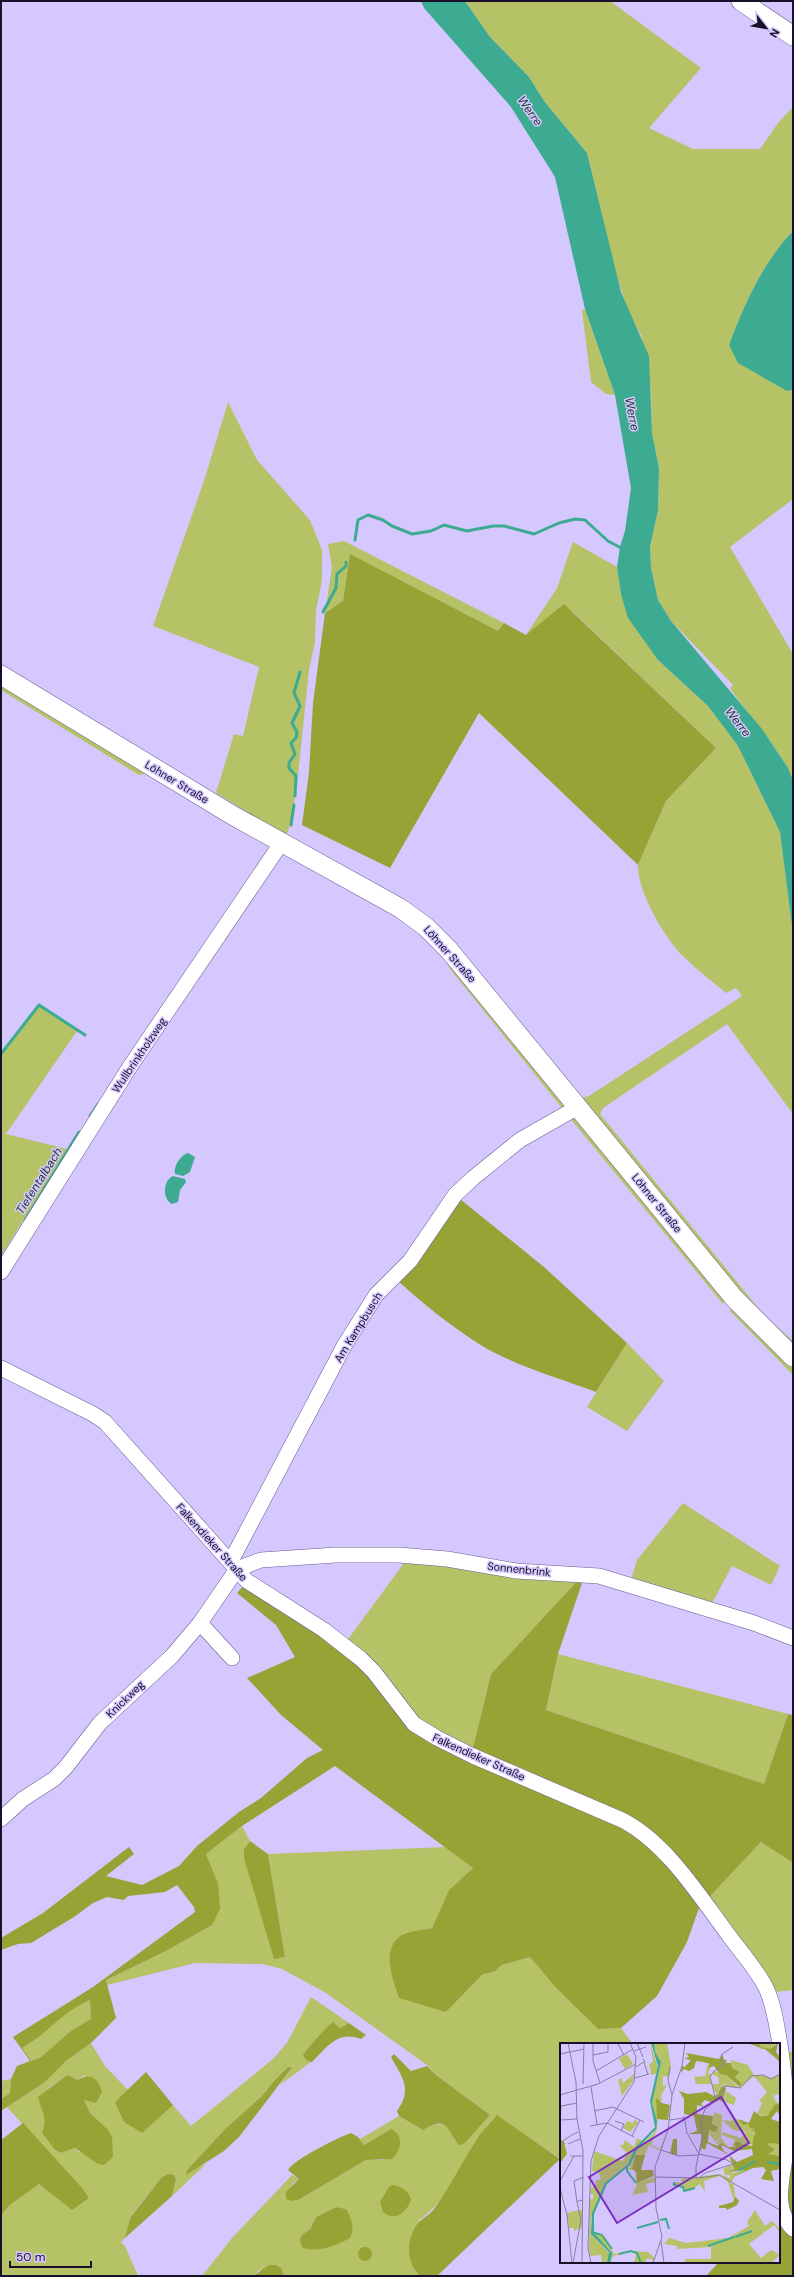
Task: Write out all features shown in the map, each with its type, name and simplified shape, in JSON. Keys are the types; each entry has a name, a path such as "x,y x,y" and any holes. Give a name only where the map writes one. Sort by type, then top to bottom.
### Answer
{"main road":[{"path":"741,1 793,36"},
{"name":"Löhner Straße","path":"1,675 157,770 282,842 390,901 426,927 449,950 734,1298 793,1357"}],"street":[{"name":"Wullbrinkholzweg","path":"1,1272 130,1068 282,842"},
{"name":"Am Kampbusch","path":"234,1565 344,1346 376,1295 410,1261 455,1195 473,1178 520,1140 578,1107"},
{"name":"Falkendieker Straße","path":"1,1368 93,1414 105,1422 247,1581 318,1626 361,1659 374,1672 414,1724 425,1732 473,1756 622,1820 636,1827 657,1845 698,1894 766,1987 779,2043"},
{"name":"Sonnenbrink","path":"234,1565 261,1560 336,1555 399,1555 446,1559 516,1571 599,1576 754,1623 793,1638"},
{"name":"Knickweg","path":"1,1819 23,1799 58,1775 100,1723 172,1656 200,1623 234,1565"},
{"path":"200,1623 232,1658"},
{"name":"Falkendieker Straße","path":"780,2047 787,2140 781,2181 782,2206 789,2225 793,2229"},
{"path":"787,2140 793,2170"}],"shaded area":[{"path":"465,1 610,1 701,68 649,128 693,149 760,149 778,123 793,107 793,231 772,256 755,285 729,345 787,391 793,390 793,499 730,547 793,654 793,780 780,755 730,688 733,685 671,621 658,600 651,568 650,547 658,510 659,468 652,433 651,393 641,335 629,314 613,264 587,153 544,101 529,77 490,37"},
{"path":"585,309 615,395 606,394 591,382 582,310"},
{"path":"228,402 257,460 310,520 322,550 322,580 316,611 315,642 309,670 297,785 291,823 286,836 216,793 234,734 243,736 259,667 153,626 204,481"},
{"path":"344,541 504,623 498,631 350,555 343,601 325,613 332,567 328,544"},
{"path":"573,542 617,567 621,594 658,660 708,706 738,746 780,832 793,934 793,1114 727,1024 603,1108 600,1114 764,1315 793,1341 793,1349 772,1330 580,1101 582,1098 589,1096 742,996 736,988 726,993 694,966 677,949 661,927 647,901 639,876 638,865 666,801 716,748 571,610 526,635 557,588"},
{"path":"350,554 498,631 504,623 526,635 564,604 716,748 666,801 638,865 479,713 390,868 302,825 309,772 313,703 325,613 343,601"},
{"path":"1,682 145,772 144,774 139,775 1,690"},
{"path":"451,961 565,1105 562,1108 450,969 447,962"},
{"path":"39,1006 77,1031 6,1134 67,1149 1,1256 1,1056"},
{"path":"569,1117 574,1117 725,1298 723,1304"},
{"path":"460,1199 544,1267 627,1343 596,1392 534,1370 490,1350 476,1342 425,1305 397,1280"},
{"path":"736,1308 793,1364 793,1375 729,1310"},
{"path":"627,1343 664,1381 627,1431 587,1407"},
{"path":"683,1503 780,1566 771,1585 732,1566 711,1605 631,1580 637,1560"},
{"path":"407,1559 579,1579 491,1674 470,1760 435,1742 340,1650"},
{"path":"579,1579 583,1580 558,1654 546,1710 764,1784 788,1714 793,1715 793,1863 761,1842 699,1908 687,1942 657,1996 621,2028 598,2029 556,1988 530,1957 502,1965 494,1972 483,1974 446,2012 399,1998 390,1965 391,1948 395,1941 402,1935 432,1928 449,1890 473,1868 335,1766 242,1826 206,1854 218,1883 220,1909 212,1925 166,1951 106,1980 116,2018 91,2043 66,2061 45,2082 1,2111 1,2099 10,2093 11,2079 17,2066 30,2061 13,2037 93,1987 195,1912 194,1907 177,1885 165,1892 128,1896 124,1900 107,1897 93,1903 74,1917 31,1943 18,1944 1,1950 1,1938 43,1913 129,1847 134,1854 106,1876 142,1885 179,1866 197,1846 239,1812 261,1798 307,1758 323,1750 281,1715 247,1678 295,1657 276,1625 237,1593 245,1584 357,1663 411,1728 470,1760 491,1674","holes":["90,2000 91,2019 72,2030 41,2057 31,2061 22,2048 40,2036 71,2011"]},
{"path":"558,1654 788,1714 764,1784 546,1710"},
{"path":"242,1826 250,1841 244,1849 244,1858 285,1957 268,1854 447,1847 473,1868 449,1890 432,1928 402,1935 446,2012 483,1974 494,1972 502,1965 530,1957 556,1988 598,2029 621,2028 632,2043 560,2043 560,2158 497,2116 479,2136 445,2194 429,2212 419,2220 415,2271 420,2276 284,2276 282,2269 259,2270 253,2276 202,2276 232,2238 292,2175 299,2179 292,2184 300,2199 366,2160 384,2160 391,2129 364,2145 360,2139 399,2116 423,2130 438,2124 447,2125 455,2140 464,2144 490,2115 436,2075 427,2065 326,1993 282,1969 263,1964 195,1963 107,1985 106,1980 166,1951 212,1925 218,1883 206,1854","holes":["336,2207 346,2209 350,2238 331,2246 306,2249 302,2235 310,2229 316,2217"]},
{"path":"250,1841 268,1854 285,1957 274,1959 244,1858 244,1849"},
{"path":"761,1842 793,1863 793,1990 774,1992 786,2053 793,2051 793,2129 780,2129 780,2043 779,2043 766,2005 755,1981 725,1939 699,1908"},
{"path":"311,1997 349,2023 340,2028 333,2022 306,2052 307,2061 311,2062 280,2085 291,2069 288,2067 262,2096 226,2128 187,2170 206,2164 172,2196 176,2178 174,2175 161,2178 130,2218 125,2238 121,2242 125,2246 138,2276 1,2276 1,2215 10,2205 39,2184 72,2209 89,2198 7,2107 45,2082 66,2061 91,2043 105,2066 128,2090 115,2102 142,2132 173,2105 191,2126 273,2059 287,2043","holes":["67,2075 78,2080 85,2075 84,2100 90,2113 112,2137 112,2157 79,2152 75,2148 61,2153 55,2150 42,2133 45,2123 49,2088"]},
{"path":"90,2000 91,2019 72,2030 41,2057 30,2061 22,2048 34,2041 67,2011"},
{"path":"333,2022 340,2028 349,2023 366,2035 361,2039 353,2037 339,2038 328,2046 312,2062 307,2061 303,2055"},
{"path":"394,2054 411,2071 427,2066 436,2075 490,2115 464,2144 459,2145 446,2126 442,2124 431,2126 423,2130 399,2116 397,2111 402,2103 405,2090 402,2077 391,2057"},
{"path":"288,2067 291,2067 291,2069 239,2137 224,2151 186,2175 187,2170 226,2128 262,2096"},
{"path":"146,2072 173,2105 142,2133 124,2122 115,2102"},
{"path":"67,2075 78,2080 87,2077 93,2078 100,2087 102,2092 96,2103 84,2100 90,2113 108,2130 112,2137 113,2157 104,2165 98,2164 75,2148 61,2153 55,2150 42,2133 44,2128 44,2115 38,2097"},
{"path":"11,2079 10,2093 1,2099 1,2081"},
{"path":"497,2115 560,2159 437,2276 420,2276 413,2267 409,2251 410,2239 414,2229 419,2222 434,2209 479,2136"},
{"path":"23,2123 82,2188 89,2198 72,2210 39,2184 10,2205 1,2215 1,2140"},
{"path":"391,2129 400,2139 400,2147 392,2159 366,2160 300,2199 292,2201 286,2199 286,2192 299,2179 288,2170 307,2155 351,2133 358,2137 364,2145"},
{"path":"780,2129 793,2129 793,2276 706,2276 718,2263 780,2263"},
{"path":"168,2174 174,2175 176,2179 172,2196 125,2238 130,2218 161,2178"},
{"path":"392,2185 398,2186 404,2190 411,2200 406,2209 400,2215 396,2216 387,2215 383,2212 380,2202 389,2187"},
{"path":"336,2207 346,2209 350,2216 353,2227 350,2238 326,2248 313,2250 302,2247 300,2240 302,2235 310,2229 316,2217"},
{"path":"365,2247 370,2249 372,2254 370,2259 365,2261 360,2259 358,2254 360,2249"},
{"path":"269,2265 276,2265 282,2269 284,2276 253,2276"}],"water":[{"name":"Werre","path":"421,1 465,1 490,37 529,77 544,101 587,153 621,292 649,356 652,433 659,468 658,510 650,547 651,568 658,600 671,621 762,729 788,768 793,780 793,934 780,832 738,746 708,706 658,660 628,618 621,594 617,567 620,547 625,531 631,488 615,395 585,309 555,177 511,107 424,8"},
{"path":"793,231 793,390 787,391 738,363 729,345 755,285 772,256"},
{"path":"188,1153 195,1157 190,1172 183,1176 175,1174 175,1168 178,1161"},
{"path":"173,1176 185,1179 186,1182 180,1190 178,1202 172,1204 169,1202 165,1194 165,1190 167,1181"}],"waterway":[{"name":"Tiefentalbach","path":"355,540 358,520 368,515 383,520 392,526 412,534 431,531 444,525 467,531 493,526 504,526 534,534 559,523 575,519 585,520 608,541 623,549"},
{"name":"Tiefentalbach","path":"323,612 336,588 337,574 346,566 346,562"},
{"name":"Tiefentalbach","path":"295,796 296,776 289,768 289,763 295,754 291,743 296,738 297,732 292,723 300,706 294,693 300,672"},
{"name":"Tiefentalbach","path":"291,825 294,805"},
{"name":"Tiefentalbach","path":"1,1054 39,1005 85,1035"},
{"name":"Tiefentalbach","path":"90,1116 98,1104"},
{"name":"Tiefentalbach","path":"25,1220 79,1132"}]}
